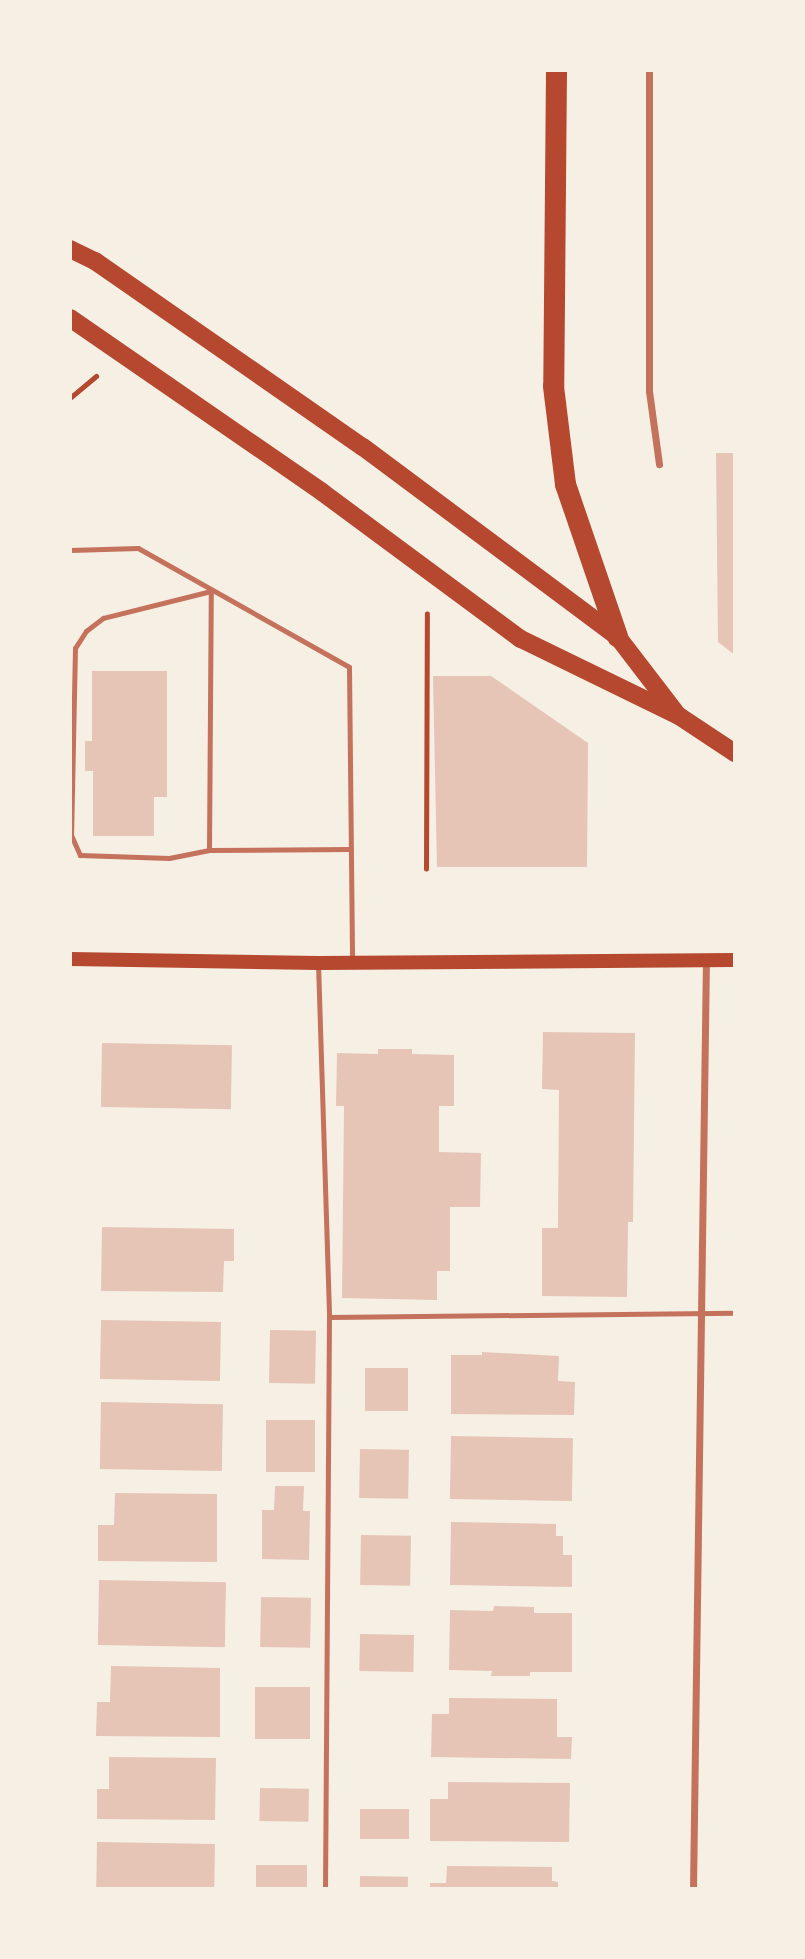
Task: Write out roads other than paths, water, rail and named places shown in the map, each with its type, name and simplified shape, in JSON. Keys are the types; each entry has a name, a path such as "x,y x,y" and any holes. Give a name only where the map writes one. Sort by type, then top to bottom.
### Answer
{"highway":[{"path":"556,70 553,386 565,484 617,636"}],"main road":[{"path":"70,249 95,261 363,447 617,636 678,716"},
{"path":"70,318 322,492 522,639 678,716 735,753"},
{"path":"70,959 318,963 735,960"}],"street":[{"path":"649,70 649,377 653,439 659,464"},
{"path":"693,1889 706,960"}],"lane":[{"path":"70,550 138,548 349,667 352,963"},
{"path":"209,850 211,591"},
{"path":"211,591 103,618 86,631 75,648 71,835 80,855 169,858 209,850 351,849"},
{"path":"318,963 329,1317 326,1889"},
{"path":"329,1317 735,1313"}]}
